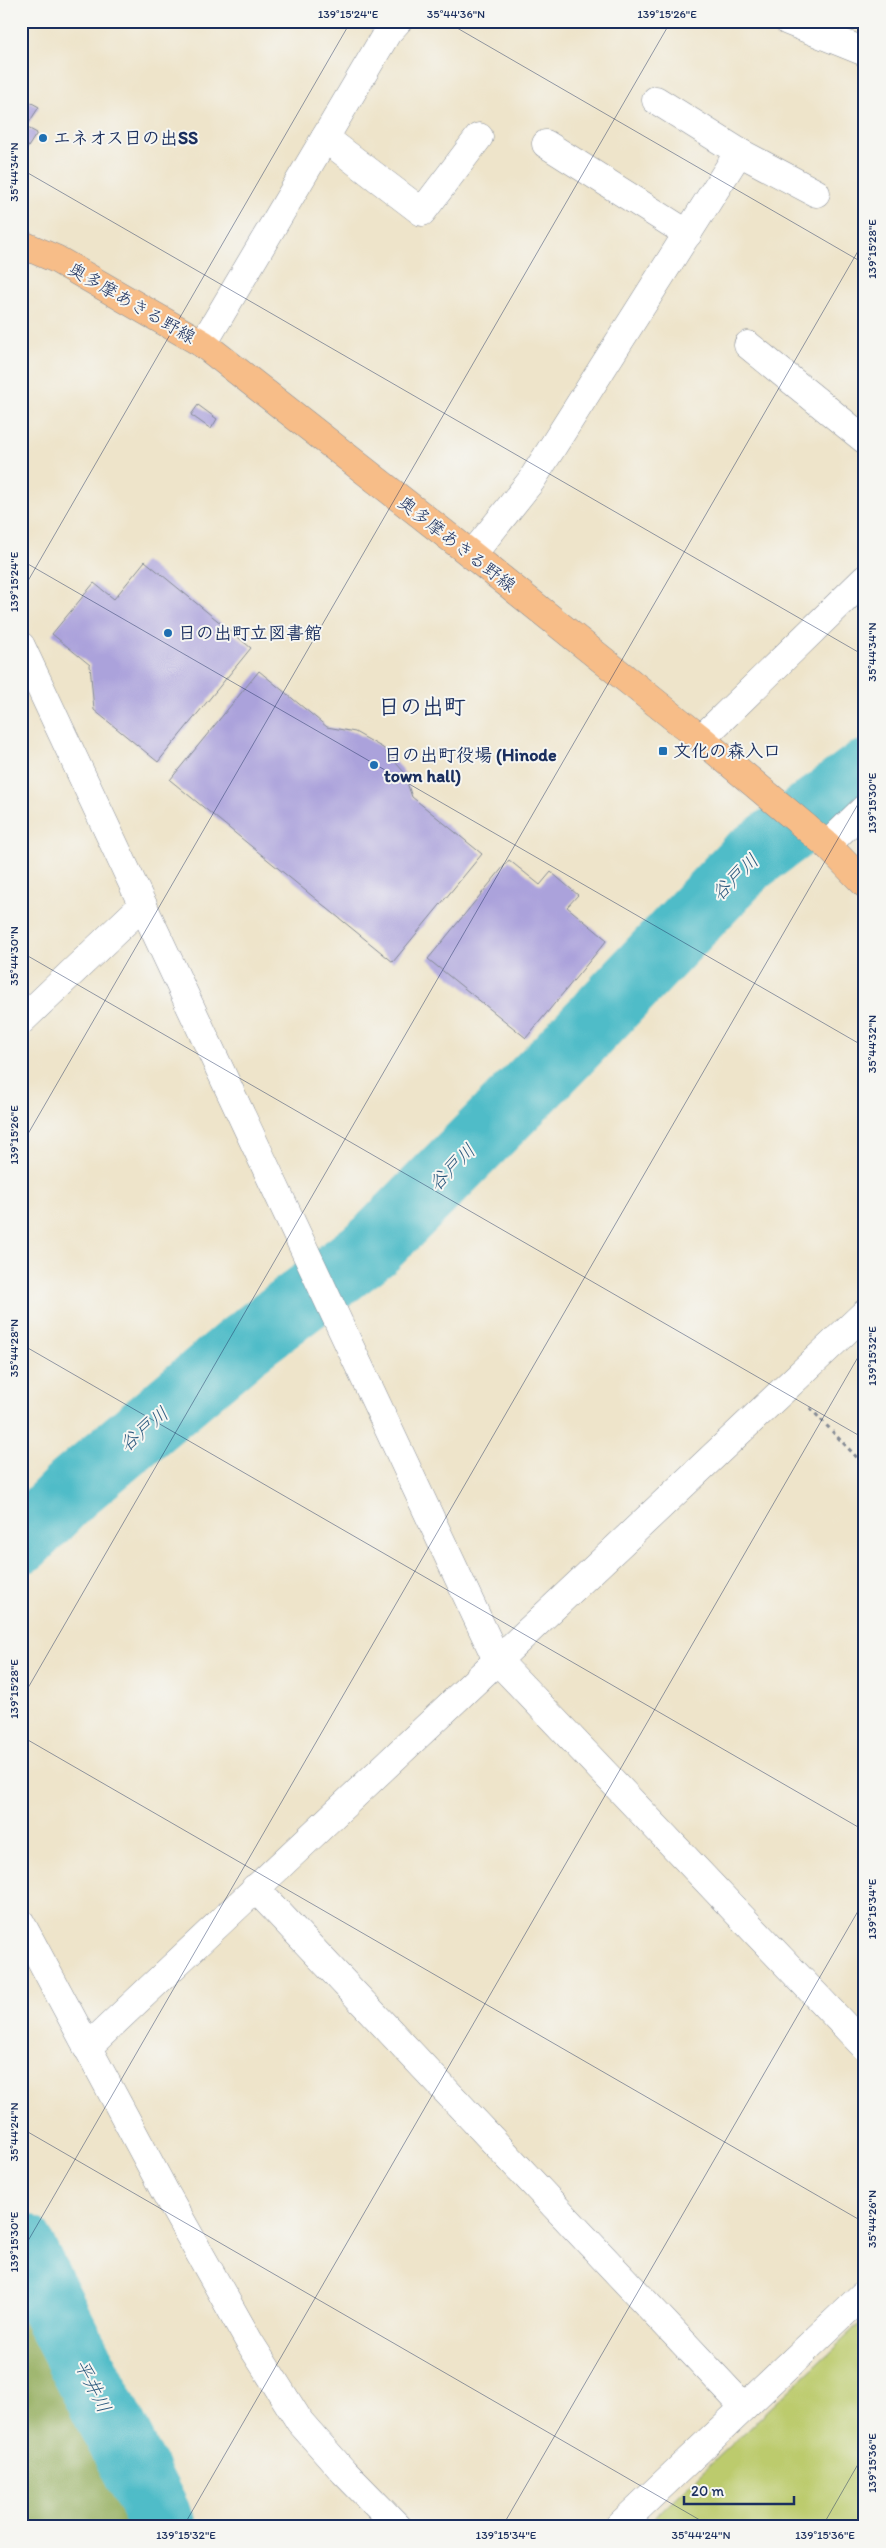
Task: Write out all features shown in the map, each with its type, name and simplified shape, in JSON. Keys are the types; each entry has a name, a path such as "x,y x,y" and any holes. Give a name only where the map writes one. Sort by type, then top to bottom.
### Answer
{"main road":[{"name":"奥多摩あきる野線","path":"21,244 56,259 203,344 472,555 701,739 827,845 865,884"}],"street":[{"path":"203,344 387,33 398,21"},
{"path":"788,21 865,52"},
{"path":"656,100 739,152 816,193"},
{"path":"324,138 422,212 479,137"},
{"path":"546,144 688,234"},
{"path":"472,555 531,481 739,152"},
{"path":"748,345 865,440"},
{"path":"701,739 865,579"},
{"path":"21,646 497,1660 865,2047"},
{"path":"827,845 865,808"},
{"path":"21,1021 143,905"},
{"path":"87,2048 865,1313"},
{"path":"255,1888 744,2407"},
{"path":"21,1923 215,2282 300,2422 344,2472 398,2527"},
{"path":"618,2527 865,2293"}],"path":[{"path":"788,1385 865,1466"}],"green space":[{"path":"21,2290 129,2527 21,2527"},
{"path":"865,2319 865,2527 644,2527"}],"building":[{"path":"21,97 39,107 26,127 37,133 21,158"},
{"path":"198,405 217,419 211,429 191,415"},
{"path":"145,561 251,648 158,762 94,710 90,665 52,634 94,583 114,599"},
{"path":"259,671 327,727 355,732 383,748 403,771 412,797 482,854 393,962 170,780"},
{"path":"509,860 540,885 551,872 578,895 567,907 607,940 526,1038 428,959"}],"waterway":[{"name":"谷戸川","path":"21,1541 73,1489 241,1347 374,1246 556,1062 746,862 865,773"},
{"name":"平井川","path":"21,2245 164,2527"}],"place":[{"name":"エネオス日の出SS","path":"43,138"},
{"name":"日の出町立図書館","path":"168,633"},
{"name":"文化の森入口","path":"663,751"},
{"name":"日の出町役場 (Hinode town hall)","path":"374,765"}],"district":[{"name":"日の出町","path":"422,706"}]}
